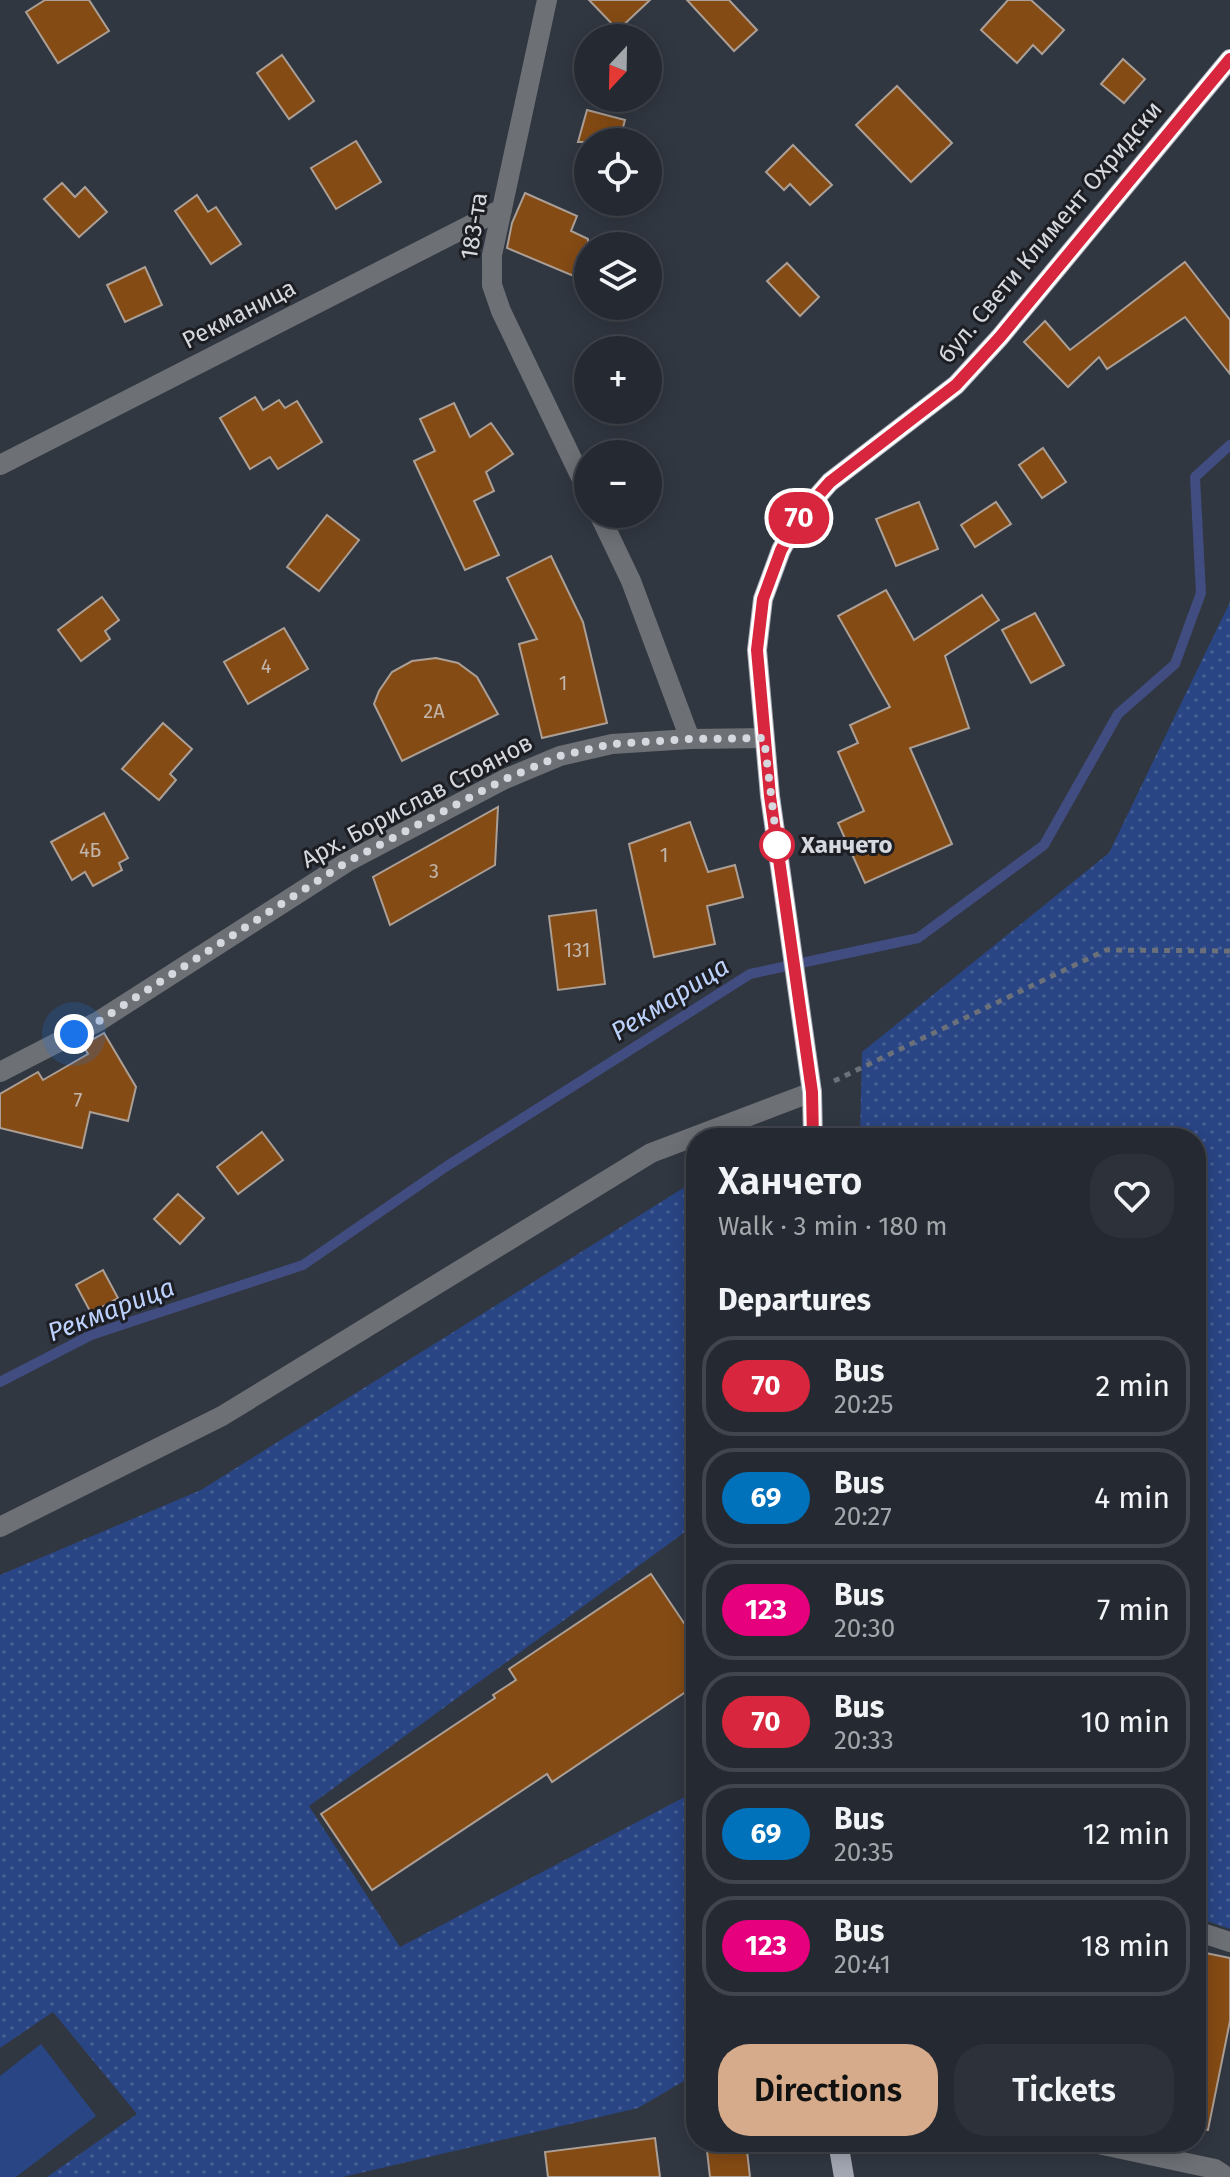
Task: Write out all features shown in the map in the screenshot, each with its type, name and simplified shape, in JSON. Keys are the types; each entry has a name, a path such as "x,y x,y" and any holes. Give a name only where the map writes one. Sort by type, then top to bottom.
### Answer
{"main road":[{"name":"бул. Свети Климент Охридски","path":"813,1128 812,1092 764,738 757,650 763,599 781,550 800,516 830,482 965,375 1000,337 1230,59"},
{"path":"840,2152 844,2177"}],"street":[{"name":"183-та","path":"547,0 492,255 492,285 501,311 574,463"},
{"name":"Рекманица","path":"0,465 502,209"},
{"path":"606,528 631,581 690,739"},
{"name":"Арх. Борислав Стоянов","path":"0,1072 99,1021 347,862 505,779 560,756 612,744 764,738"},
{"path":"717,1128 812,1092"},
{"path":"0,1527 222,1416 651,1153 686,1140"},
{"path":"1206,1934 1230,1942"},
{"path":"1136,2152 1215,2169 1227,2177"}],"path":[{"path":"812,1092 1106,950 1230,951"}],"shaded area":[{"path":"1230,602 1230,1929 1206,1921 1206,1128 860,1128 862,1052 1109,853"},
{"path":"686,1186 686,1531 309,1806 400,1947 686,1796 686,2080 638,2108 343,2177 47,2177 137,2114 53,2012 0,2048 0,1575 201,1490"},
{"path":"41,2044 96,2116 16,2177 0,2177 0,2076"}],"building":[{"path":"45,0 89,0 109,31 58,63 26,12"},
{"path":"589,0 650,0 624,24 612,24"},
{"path":"687,0 729,0 757,30 734,51"},
{"path":"1008,0 1031,0 1064,30 1042,54 1033,45 1017,63 981,30"},
{"path":"282,55 314,101 289,119 257,73"},
{"path":"1123,59 1145,79 1124,103 1101,84"},
{"path":"897,86 952,143 911,182 856,125"},
{"path":"586,112 625,120 623,128 582,128"},
{"path":"356,141 381,182 336,209 311,168"},
{"path":"793,145 832,185 810,205 790,184 784,190 766,172"},
{"path":"62,183 75,197 85,187 107,212 79,237 44,199"},
{"path":"525,193 577,216 571,231 574,232 574,276 507,248 512,223"},
{"path":"197,195 208,212 216,207 241,244 211,264 175,211"},
{"path":"1185,262 1230,320 1230,374 1185,317 1107,369 1099,357 1068,387 1024,342 1045,321 1070,350"},
{"path":"787,263 819,297 800,316 767,281"},
{"path":"145,267 162,305 125,322 107,285"},
{"path":"255,397 263,410 279,400 285,408 297,401 322,442 278,469 270,457 250,469 220,418"},
{"path":"454,403 470,437 491,423 513,454 486,472 494,491 474,501 499,555 465,570 414,461 435,451 420,419"},
{"path":"1043,448 1066,482 1042,498 1019,465"},
{"path":"919,502 938,549 896,566 876,519"},
{"path":"996,502 1011,524 975,547 961,525"},
{"path":"327,515 359,540 319,591 287,567"},
{"path":"551,556 583,622 607,723 542,738 519,644 537,639 507,578"},
{"path":"886,590 914,640 982,595 999,620 945,656 969,728 910,748 952,844 865,883 838,823 864,811 838,752 858,743 850,725 890,707 838,616"},
{"path":"102,597 119,620 105,631 110,639 81,661 58,630"},
{"path":"1035,613 1064,665 1031,683 1002,630"},
{"path":"284,628 308,669 248,704 224,662"},
{"path":"436,658 458,663 477,677 498,714 402,761 374,704 392,672 412,661"},
{"path":"163,723 192,749 170,774 176,780 159,800 122,769"},
{"path":"498,807 495,865 390,925 373,877"},
{"path":"104,813 128,858 119,863 122,870 93,886 85,872 72,880 51,842"},
{"path":"690,822 708,872 735,865 743,897 707,906 715,944 654,957 629,844"},
{"path":"596,910 605,984 558,990 549,916"},
{"path":"104,1033 136,1087 128,1121 90,1112 82,1148 0,1128 0,1094 38,1072 43,1080 88,1054 83,1045"},
{"path":"262,1132 283,1160 238,1194 217,1167"},
{"path":"178,1194 204,1218 180,1244 154,1219"},
{"path":"103,1270 118,1298 91,1313 76,1285"},
{"path":"651,1574 686,1626 686,1692 552,1782 547,1774 372,1890 321,1814 495,1698 493,1695 516,1680 509,1669"},
{"path":"1206,1953 1230,1958 1230,2021 1208,2130"},
{"path":"655,2138 660,2177 548,2177 545,2152"},
{"path":"707,2152 747,2152 750,2177 710,2177"}],"waterway":[{"name":"Рекмарица","path":"0,1382 91,1335 303,1265 447,1166 750,974 918,938 1044,845 1118,714 1175,664 1201,593 1195,477 1230,445"}],"bus line":[{"name":"70","path":"813,1128 812,1092 770,796 757,650 763,599 781,550 800,516 830,482 956,385 1000,337 1230,59"}],"place":[{"name":"Ханчето","path":"777,845"}],"route":[{"path":"74,1034 347,862 505,779 560,756 612,744 764,738 778,851 777,845"}]}
